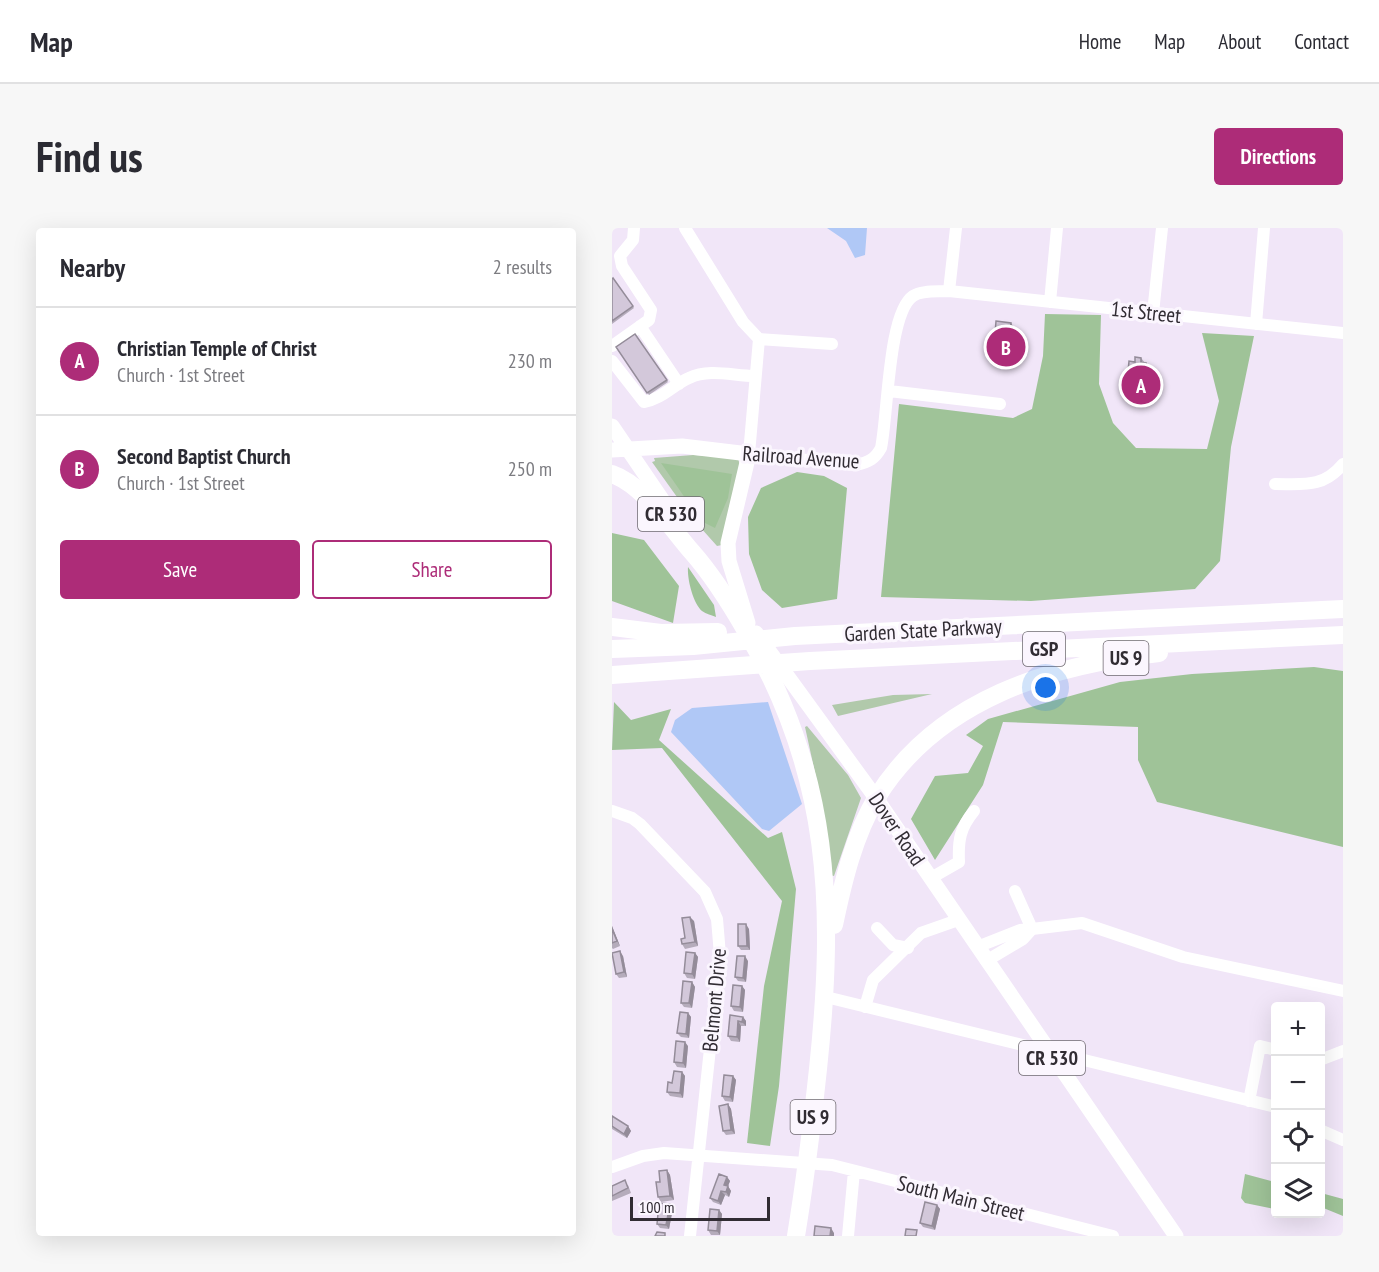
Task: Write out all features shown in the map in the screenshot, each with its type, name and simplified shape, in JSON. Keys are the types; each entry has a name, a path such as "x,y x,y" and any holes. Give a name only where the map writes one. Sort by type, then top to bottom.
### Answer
{"highway":[{"name":"US 9","path":"612,474 626,480 642,493 715,579 780,692 811,784 825,872 828,951 826,997 808,1164 796,1236"},
{"name":"Garden State Parkway","path":"612,649 693,646 795,636 1343,609"},
{"path":"612,627 661,633 718,632 736,640"},
{"name":"Garden State Parkway","path":"612,675 810,662 1343,635"},
{"name":"US 9","path":"828,951 844,877 876,798 900,767 934,732 973,705 1013,687 1101,662 1167,653 1244,648 1279,639"}],"main road":[{"name":"Dover Road","path":"612,426 620,450 876,798 1176,1236"},
{"name":"Railroad Avenue","path":"620,450 682,446 749,454"},
{"path":"748,623 729,561 728,543 749,454"}],"street":[{"path":"612,346 649,320 651,310 616,258 633,240 634,228"},
{"path":"685,228 743,322 759,339 832,344"},
{"path":"949,291 956,228"},
{"path":"1050,302 1057,228"},
{"path":"1153,313 1162,228"},
{"path":"1256,324 1264,228"},
{"name":"1st Street","path":"949,291 1343,333"},
{"name":"Railroad Avenue","path":"749,454 840,464 869,462 876,457 881,448 890,391 896,326 904,305 914,295 949,291"},
{"path":"640,326 679,384"},
{"path":"749,454 759,339"},
{"path":"612,361 644,402 654,400 690,377 714,372 755,376"},
{"path":"890,391 1000,404"},
{"path":"1275,484 1321,483 1335,474 1343,464"},
{"name":"Belmont Drive","path":"612,811 632,818 640,824 705,892 717,919 720,955 690,1236"},
{"path":"931,878 959,862 958,840 963,824 974,811"},
{"path":"1015,891 1032,929"},
{"path":"865,1007 873,980 921,933 958,920"},
{"path":"977,947 1020,930 1082,923 1183,957 1343,991"},
{"path":"878,928 893,945 908,948"},
{"path":"986,961 1023,939 1032,929"},
{"path":"826,997 1232,1098 1271,1105"},
{"path":"1249,1101 1260,1046 1271,1049"},
{"path":"1325,1057 1343,1052"},
{"path":"1325,1132 1343,1140"},
{"name":"South Main Street","path":"612,1167 643,1156 664,1153 832,1165 1113,1236"},
{"path":"848,1236 854,1171"}],"green space":[{"path":"1045,314 1101,315 1099,384 1113,423 1136,448 1207,449 1219,401 1202,333 1254,336 1231,447 1220,561 1195,589 1031,601 881,597 899,404 1013,418 1032,409 1043,356"},
{"path":"693,455 738,458 740,466 722,545 717,546 692,518 652,462 655,461 654,458"},
{"path":"661,463 732,474 728,498 715,528 701,521"},
{"path":"797,472 824,476 847,488 837,599 782,608 762,590 749,554 748,517 761,488"},
{"path":"612,533 644,540 679,586 673,623 612,601"},
{"path":"688,567 714,605 716,617 702,611 693,597"},
{"path":"1314,667 1343,671 1343,847 1157,802 1138,760 1138,727 1003,722 983,785 935,860 911,819 935,776 968,773 983,746 966,735 988,719 1120,682 1192,674"},
{"path":"932,694 838,716 832,705 893,695"},
{"path":"614,702 631,720 671,709 659,740 768,838 782,832 796,889 779,1086 770,1146 747,1143 764,986 782,901 662,748 612,750"},
{"path":"807,726 848,775 861,798 834,876 830,875 819,791 805,727"},
{"path":"1245,1174 1271,1181 1271,1208 1245,1203 1241,1198"},
{"path":"1325,1194 1343,1199 1343,1216 1325,1209"}],"water":[{"path":"827,228 867,228 865,255 855,258 846,241"},
{"path":"768,702 802,804 769,831 762,829 671,732 675,720 692,708"}],"building":[{"path":"612,279 633,306 612,321"},
{"path":"996,321 1011,323 1007,360 993,359"},
{"path":"635,334 667,380 647,393 616,347"},
{"path":"1135,357 1141,358 1141,363 1146,363 1143,395 1126,394 1129,361 1135,362"},
{"path":"690,917 695,942 682,944 681,939 685,938 682,918"},
{"path":"738,924 746,924 747,946 738,946"},
{"path":"612,929 617,941 612,943"},
{"path":"620,951 624,972 616,974 612,953"},
{"path":"686,952 695,953 692,974 684,973"},
{"path":"737,956 745,956 743,978 735,977"},
{"path":"683,981 692,982 689,1003 681,1003"},
{"path":"733,985 742,986 740,1007 731,1006"},
{"path":"680,1012 688,1013 686,1034 677,1033"},
{"path":"730,1015 743,1017 742,1022 738,1021 737,1037 728,1036"},
{"path":"676,1041 685,1042 683,1063 674,1062"},
{"path":"674,1071 682,1072 680,1093 667,1092 668,1082 672,1083"},
{"path":"724,1075 733,1076 730,1097 722,1096"},
{"path":"728,1104 731,1130 723,1131 719,1106"},
{"path":"612,1116 628,1126 624,1134 612,1126"},
{"path":"667,1170 670,1196 658,1197 656,1182 660,1182 659,1171"},
{"path":"719,1174 727,1177 724,1185 728,1186 726,1192 721,1191 718,1201 710,1198"},
{"path":"625,1180 628,1188 612,1196 612,1186"},
{"path":"925,1202 937,1205 932,1226 920,1223"},
{"path":"659,1203 670,1204 666,1225 657,1224"},
{"path":"710,1209 719,1210 717,1231 708,1230"},
{"path":"815,1226 831,1228 830,1236 814,1236"},
{"path":"906,1229 917,1230 916,1236 905,1236"},
{"path":"657,1232 665,1233 665,1236 655,1236"}],"place":[{"name":"Second Baptist Church","path":"1006,347"},
{"name":"Christian Temple of Christ","path":"1141,385"}]}
